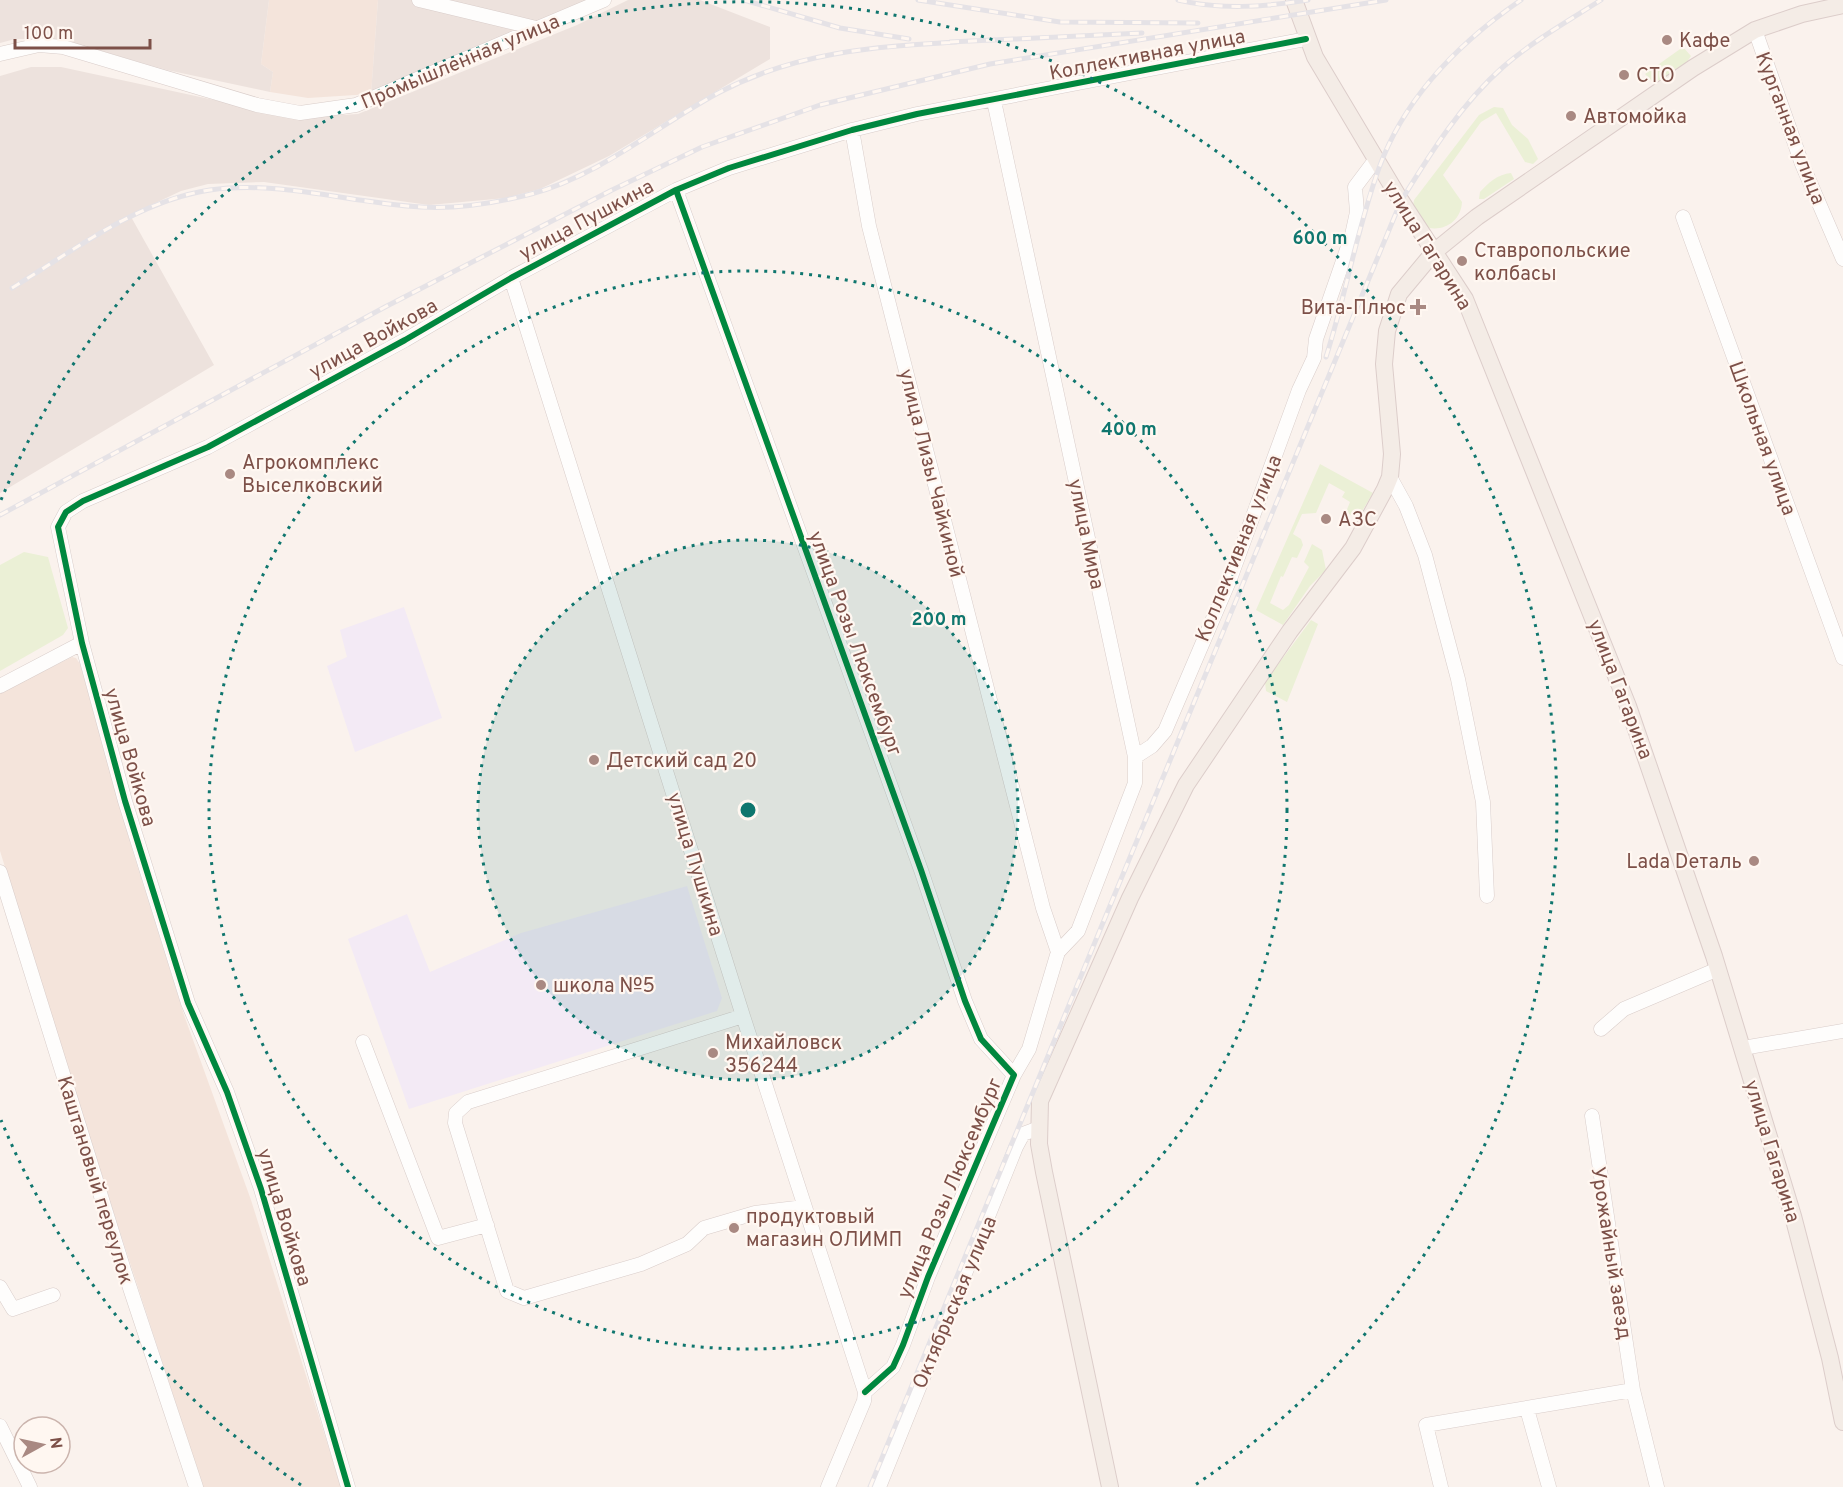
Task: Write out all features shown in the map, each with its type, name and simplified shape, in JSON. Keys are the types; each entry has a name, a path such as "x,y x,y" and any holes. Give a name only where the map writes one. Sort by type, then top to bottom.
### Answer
{"main road":[{"name":"улица Гагарина","path":"1294,0 1306,39 1376,159 1465,299 1602,638 1661,798 1743,1048 1796,1227 1830,1358 1843,1422"},
{"path":"1110,1487 1044,1172 1039,1128 1040,1101 1130,898 1186,785 1290,631 1353,548 1390,477 1392,454 1384,364 1387,331 1399,294 1434,252 1450,238 1539,172 1641,103 1755,30 1802,14 1843,5"}],"street":[{"path":"419,0 536,28"},
{"name":"Промышленная улица","path":"0,54 39,45 63,47 257,105 300,113 356,105 536,28 587,10 604,0"},
{"name":"Курганная улица","path":"1755,30 1802,164 1843,259"},
{"name":"Коллективная улица","path":"994,101 1306,39"},
{"path":"676,190 729,168 852,130 917,114 994,101"},
{"name":"улица Мира","path":"994,101 1135,757 1136,783 1078,931 1058,952"},
{"name":"улица Лизы Чайкиной","path":"852,130 872,237 1040,896 1058,952"},
{"name":"Коллективная улица","path":"1135,757 1152,746 1165,731 1230,579 1295,400 1314,358 1316,339 1352,235 1357,212 1355,187 1376,159"},
{"name":"улица Пушкина","path":"676,190 511,278 743,1016 865,1392"},
{"name":"улица Розы Люксембург","path":"676,190 917,859 965,1001 981,1039 1014,1075 928,1277 893,1367 865,1392"},
{"name":"Школьная улица","path":"1683,217 1843,658"},
{"name":"улица Войкова","path":"348,1487 261,1189 227,1092 184,992 125,801 82,643 58,527 66,512 83,501 208,447 387,350 511,278"},
{"path":"1390,477 1406,506 1425,555 1458,679 1483,802 1487,896"},
{"path":"0,686 82,643"},
{"name":"Каштановый переулок","path":"0,872 124,1270 196,1487"},
{"path":"1014,1075 1029,1049 1058,952"},
{"path":"1601,1029 1624,1009 1718,969"},
{"path":"743,1016 468,1102 456,1113 455,1123 507,1291 524,1298 641,1264 687,1244 704,1228 755,1213 804,1207"},
{"path":"1743,1048 1843,1031"},
{"path":"363,1042 438,1238 487,1225"},
{"name":"Урожайный заезд","path":"1592,1116 1633,1390 1657,1487"},
{"name":"Октябрьская улица","path":"879,1487 1016,1148 1023,1134 1039,1128"},
{"path":"0,1287 12,1309 53,1296"},
{"path":"1441,1487 1426,1425 1633,1390"},
{"path":"828,1487 864,1401 865,1392"},
{"path":"1527,1409 1549,1487"},
{"path":"0,1426 30,1487"}],"shaded area":[{"path":"0,0 269,0 261,64 273,72 270,92 167,70 60,39 15,39 0,43"},
{"path":"269,0 378,0 371,94 308,98 270,92 273,72 261,64"},
{"path":"378,0 588,0 371,94"},
{"path":"628,0 700,0 770,27 770,59 609,156 540,189 506,198 429,205 264,182 208,184 181,191 130,215 214,365 0,493 0,76 31,67 61,67 298,118 358,114 577,25"},
{"path":"404,607 442,718 355,752 327,666 347,657 340,630"},
{"path":"72,657 76,658 80,664 132,849 184,1015 251,1200 341,1487 203,1487 94,1152 0,851 0,693"},
{"name":"школа №5","path":"687,886 722,998 717,1011 409,1109 348,939 407,914 430,972 521,933"}],"green space":[{"path":"1683,47 1691,56 1674,72 1653,82 1645,74"},
{"path":"1494,107 1503,108 1512,125 1528,139 1538,159 1533,164 1525,162 1496,113 1481,122 1443,175 1462,202 1459,214 1447,226 1429,228 1412,211 1414,200 1479,115"},
{"path":"1511,173 1514,179 1484,199 1479,199 1480,192 1490,182"},
{"path":"1320,464 1373,493 1361,513 1352,516 1346,512 1350,502 1342,497 1345,492 1329,483 1316,513 1302,514 1293,534 1301,539 1303,545 1297,558 1292,557 1283,577 1281,576 1270,603 1283,610 1289,605 1309,567 1304,562 1312,544 1322,550 1326,570 1310,586 1283,625 1256,610"},
{"path":"24,552 48,557 68,628 63,635 0,671 0,565"},
{"path":"1311,620 1318,624 1287,702 1266,691 1265,682"}],"railway":[{"path":"744,0 840,28 909,39"},
{"path":"918,0 1060,22 1198,23"},
{"path":"1178,0 1226,6 1308,0"},
{"path":"0,515 385,307 612,190 702,147 820,105 990,64 1386,0"},
{"path":"1326,357 1364,214 1390,142 1419,94 1437,73 1477,34 1521,0"},
{"path":"870,1487 1401,201 1447,130 1488,81 1526,49 1601,0"},
{"path":"950,42 1142,33"},
{"path":"12,288 106,229 131,216 183,196 210,190 263,188 421,207 476,205 504,200 556,186 580,175 604,163 718,93 776,68 834,54 894,46 957,42"}],"cycle path":[{"path":"348,1487 261,1189 227,1092 188,1003 125,801 82,643 58,527 66,512 83,501 208,447 405,340 511,278 676,190 729,168 852,130 917,114 1306,39"},
{"path":"676,190 921,870 965,1001 981,1039 1014,1075 928,1277 893,1367 865,1392"}],"place":[{"name":"Кафе","path":"1667,40"},
{"name":"СТО","path":"1624,75"},
{"name":"Автомойка","path":"1571,116"},
{"name":"Ставропольские колбасы","path":"1462,261"},
{"name":"Вита-Плюс","path":"1418,307"},
{"name":"Агрокомплекс Выселковский","path":"230,474"},
{"name":"АЗС","path":"1326,519"},
{"name":"Детский сад 20","path":"594,760"},
{"name":"Lada Dеталь","path":"1754,861"},
{"name":"школа №5","path":"541,985"},
{"name":"Михайловск 356244","path":"713,1053"},
{"name":"продуктовый магазин ОЛИМП","path":"734,1228"}]}
